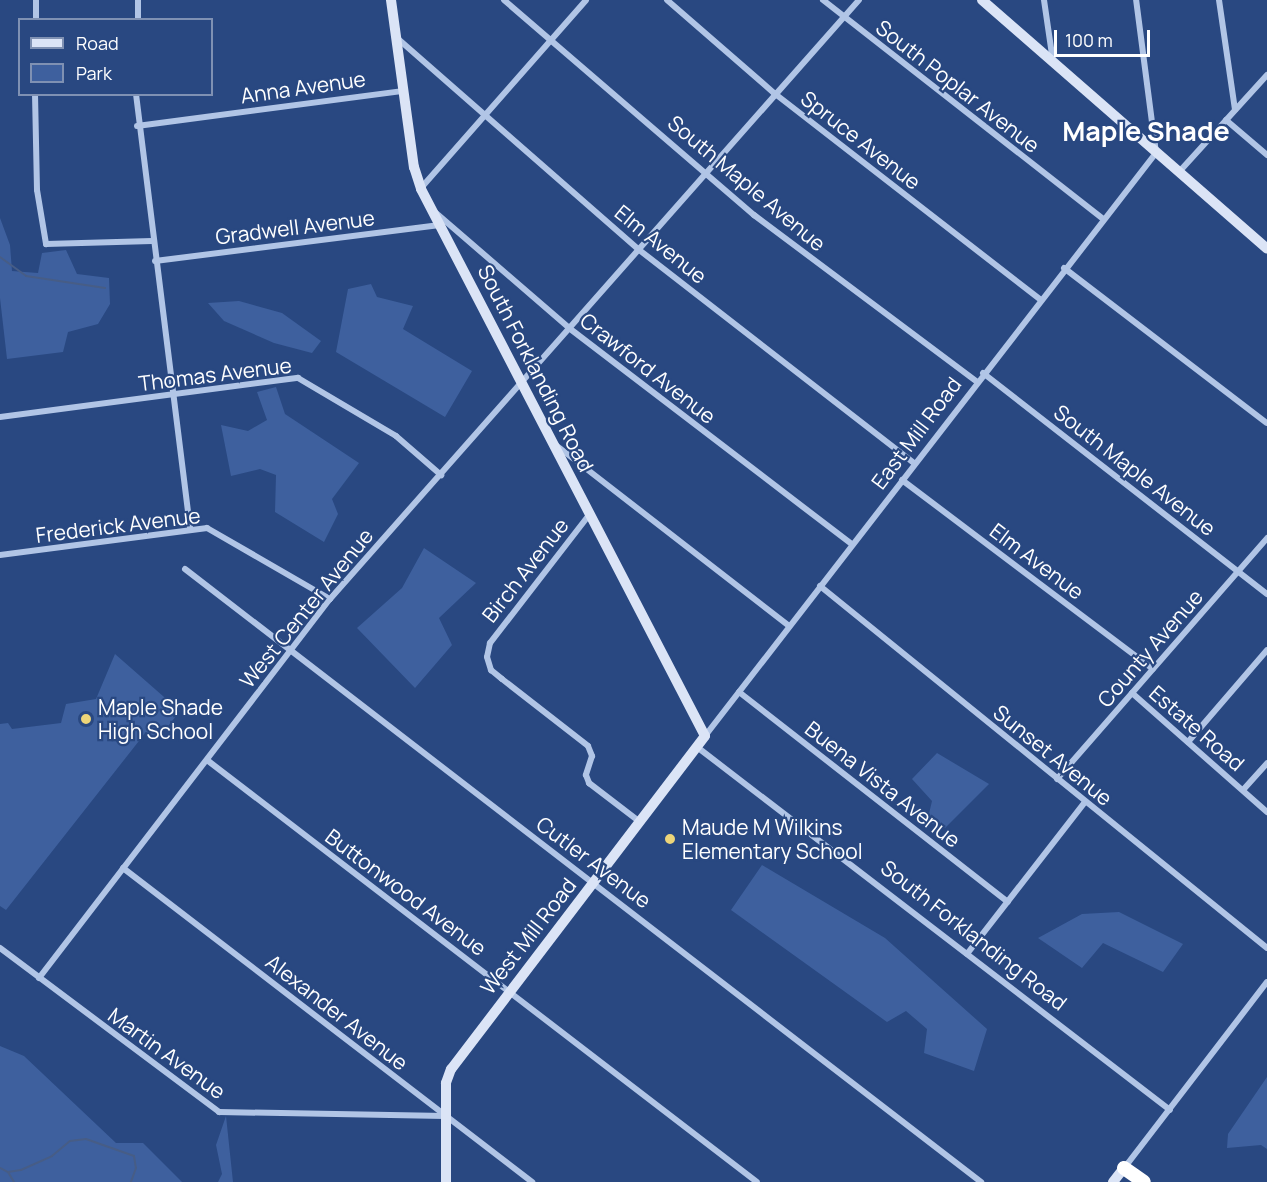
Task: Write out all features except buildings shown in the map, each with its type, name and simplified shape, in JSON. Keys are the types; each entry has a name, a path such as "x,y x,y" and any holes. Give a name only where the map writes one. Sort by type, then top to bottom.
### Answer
{"highway":[{"path":"1124,1168 1144,1182"}],"street":[{"path":"36,0 36,18"},
{"path":"138,0 138,18"},
{"name":"South Forklanding Road","path":"391,0 402,91 421,189 705,736"},
{"name":"South Maple Avenue","path":"504,0 553,39 801,251 976,381"},
{"path":"421,189 487,117 586,0"},
{"name":"Spruce Avenue","path":"667,0 774,93 1040,299"},
{"name":"South Poplar Avenue","path":"823,0 843,18 1103,219"},
{"name":"West Center Avenue","path":"39,978 330,599 774,93 859,0"},
{"path":"982,0 1267,249"},
{"path":"1044,0 1054,63"},
{"path":"1136,0 1156,153"},
{"path":"1219,0 1235,110"},
{"name":"Elm Avenue","path":"396,38 638,249 914,463"},
{"path":"1179,172 1267,75"},
{"name":"Anna Avenue","path":"137,126 402,91"},
{"path":"35,96 37,190 46,244 152,241"},
{"path":"136,96 137,126 190,529"},
{"path":"1226,120 1267,155"},
{"name":"East Mill Road","path":"705,736 976,381 1156,153"},
{"name":"Crawford Avenue","path":"431,209 569,328 852,544"},
{"name":"Gradwell Avenue","path":"155,261 440,225"},
{"path":"1064,268 1267,423"},
{"name":"South Maple Avenue","path":"983,373 1267,594"},
{"name":"Thomas Avenue","path":"0,417 298,378 396,436 441,475"},
{"path":"552,441 789,626"},
{"name":"Elm Avenue","path":"902,480 1153,669"},
{"name":"Birch Avenue","path":"589,515 490,643 487,657 491,670 588,746 592,756 586,775 589,783 640,822"},
{"name":"Frederick Avenue","path":"0,555 190,529 215,531 330,599"},
{"name":"County Avenue","path":"1057,779 1267,538"},
{"name":"Cutler Avenue","path":"185,569 981,1182"},
{"name":"Sunset Avenue","path":"820,586 1267,948"},
{"path":"1188,742 1267,650"},
{"name":"Buena Vista Avenue","path":"739,692 1008,902"},
{"name":"Estate Road","path":"1132,693 1267,812"},
{"name":"West Mill Road","path":"446,1182 449,1072 705,736"},
{"name":"South Forklanding Road","path":"697,747 1170,1110"},
{"name":"Buttonwood Avenue","path":"207,759 757,1182"},
{"path":"1243,790 1267,763"},
{"path":"967,954 1085,802"},
{"name":"Alexander Avenue","path":"123,868 532,1182"},
{"name":"Martin Avenue","path":"0,948 201,1103 220,1113 446,1116"},
{"path":"1113,1182 1267,982"}],"green space":[{"path":"0,218 10,245 12,271 38,273 42,253 66,250 77,274 109,278 110,304 98,324 68,332 63,352 7,359 0,298"},
{"path":"371,284 377,297 413,306 403,329 472,371 445,417 336,352 348,289"},
{"path":"239,301 282,313 321,341 312,353 274,343 224,321 208,303"},
{"path":"276,387 285,414 359,463 332,499 338,514 324,542 275,512 276,475 260,469 231,476 221,425 248,431 267,420 257,392"},
{"path":"424,548 476,583 439,618 452,645 415,688 357,628 402,588"},
{"path":"115,654 180,711 157,740 146,732 6,910 0,906 0,724 8,723 12,729 61,723 66,704 96,699"},
{"path":"937,753 989,784 945,828 927,822 932,801 912,779"},
{"path":"762,865 885,938 987,1029 974,1071 924,1053 927,1029 906,1011 887,1022 731,910"},
{"path":"1119,912 1183,944 1163,972 1103,943 1082,968 1038,938 1082,914"},
{"path":"0,1046 24,1056 116,1143 143,1143 182,1182 0,1182"},
{"path":"1267,1077 1267,1149 1261,1145 1227,1148 1228,1134"},
{"path":"226,1116 233,1182 218,1182 222,1174 216,1145"}],"waterway":[{"path":"0,257 26,276 105,288"},
{"path":"0,1168 8,1172 21,1170 52,1156 70,1141 86,1139 134,1156 136,1168 131,1182"},
{"path":"8,1172 14,1182"}],"place":[{"name":"Maple Shade High School","path":"86,719"},
{"name":"Maude M Wilkins Elementary School","path":"670,839"}],"district":[{"name":"Maple Shade","path":"1146,131"}]}
